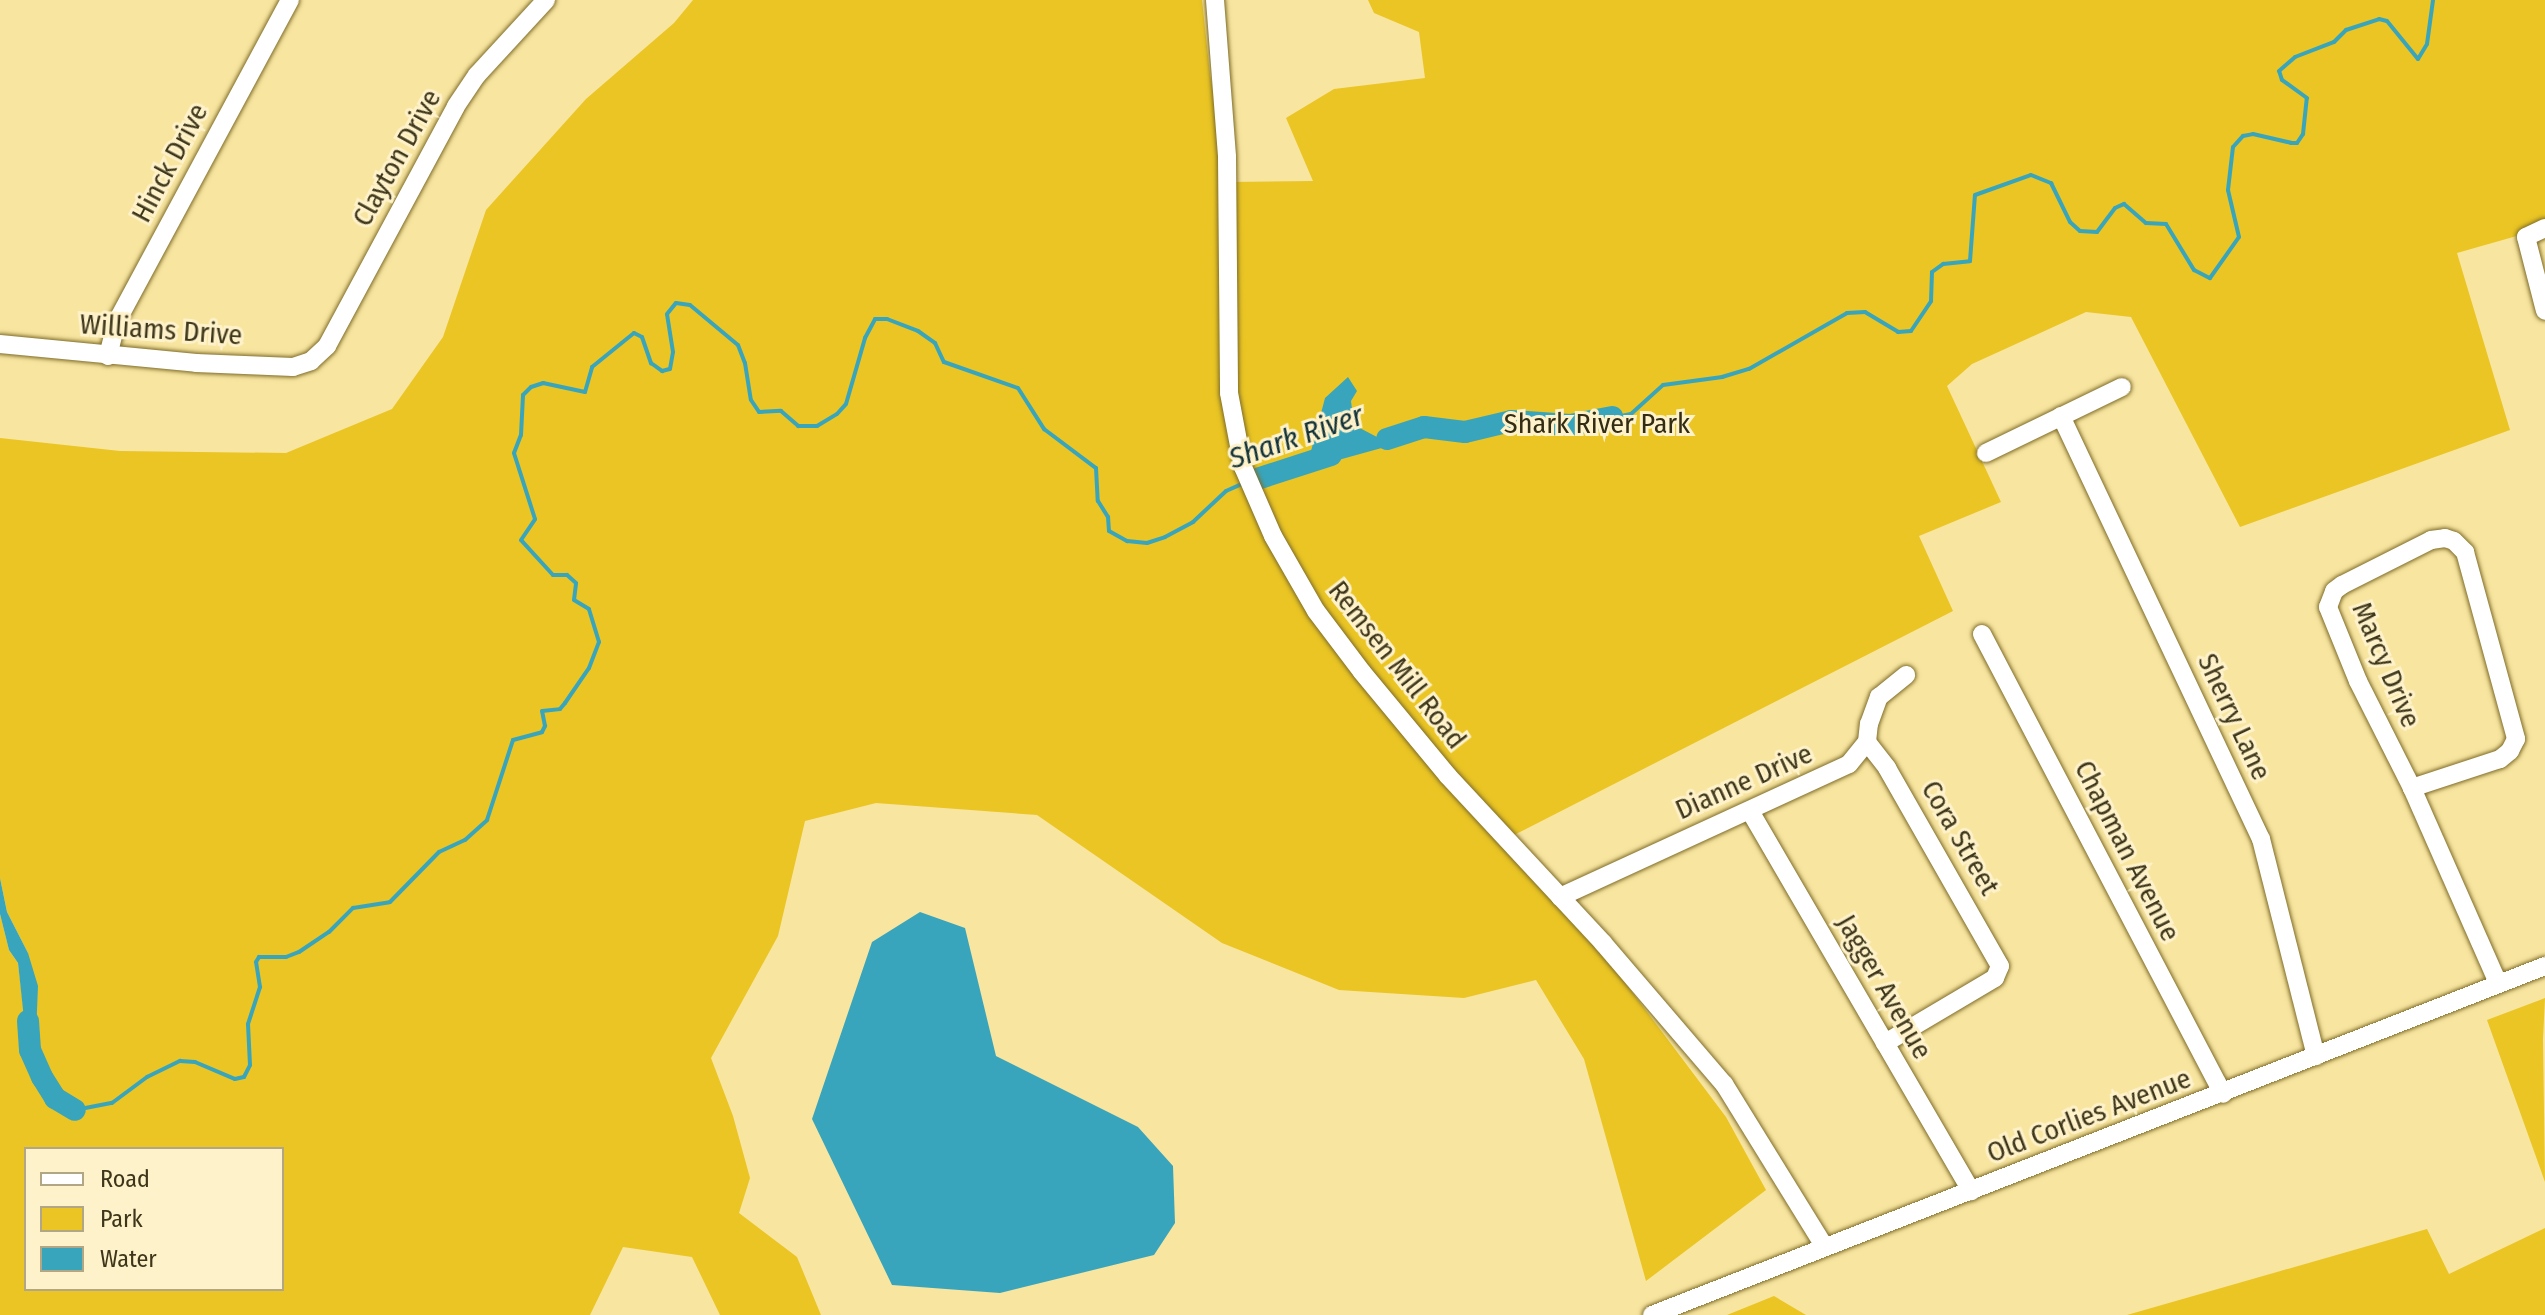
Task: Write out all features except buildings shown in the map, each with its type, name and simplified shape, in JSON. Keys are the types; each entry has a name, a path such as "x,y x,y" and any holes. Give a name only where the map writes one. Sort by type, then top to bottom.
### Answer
{"street":[{"name":"Hinck Drive","path":"108,356 116,323 290,0"},
{"name":"Clayton Drive","path":"316,358 327,346 456,106 477,75 546,0"},
{"name":"Remsen Mill Road","path":"1215,0 1227,157 1228,373 1232,421 1252,491 1293,574 1335,637 1448,776 1560,897 1724,1084 1824,1246"},
{"path":"2545,228 2526,237 2545,311"},
{"name":"Williams Drive","path":"0,344 108,356 293,367 316,358"},
{"path":"1986,453 2122,387"},
{"name":"Sherry Lane","path":"2061,416 2261,839 2316,1056"},
{"name":"Marcy Drive","path":"2412,788 2500,759 2510,751 2516,739 2465,552 2454,541 2445,538 2431,540 2342,585 2334,591 2328,607 2358,681 2412,788 2498,983"},
{"name":"Chapman Avenue","path":"1982,634 2223,1094"},
{"path":"1867,742 1874,707 1888,688 1906,675"},
{"name":"Dianne Drive","path":"1560,897 1849,764 1867,742"},
{"name":"Cora Street","path":"1867,742 1887,768 2000,966 1995,978 1885,1043"},
{"name":"Jagger Avenue","path":"1750,811 1971,1191"},
{"name":"Old Corlies Avenue","path":"1652,1315 2545,966"}],"green space":[{"name":"Shark River Park","path":"693,0 1202,0 1210,75 1229,182 1313,181 1286,118 1334,89 1425,78 1419,32 1374,13 1368,0 2545,0 2545,228 2457,253 2510,430 2240,527 2131,317 2086,312 1972,364 1947,386 2001,502 1919,536 1953,611 1514,835 1726,1117 1766,1190 1646,1281 1584,1059 1536,980 1464,998 1339,990 1222,943 1037,815 876,803 805,821 778,936 711,1058 733,1116 750,1178 739,1213 797,1257 821,1315 720,1315 692,1257 623,1247 590,1315 0,1315 0,914 9,950 18,963 29,1055 28,953 7,912 0,878 0,438 120,451 286,453 392,409 443,337 486,210 586,99 674,23"},
{"path":"2545,998 2543,1039 2545,1182 2487,1020"},
{"path":"2545,1228 2545,1315 2127,1315 2427,1229 2449,1274"},
{"path":"1774,1296 1806,1315 1727,1315"}],"water":[{"path":"1348,377 1357,391 1351,401 1354,425 1377,437 1414,428 1414,439 1306,469 1300,464 1310,455 1325,398"},
{"path":"0,878 7,912 28,953 38,986 36,1035 28,1056 18,963 9,950 0,914"},
{"path":"920,912 965,928 996,1056 1138,1127 1173,1166 1175,1223 1154,1255 1000,1293 892,1285 812,1119 872,942"}],"waterway":[{"name":"Shark River","path":"1414,428 1492,428 1530,423 1574,426 1631,414 1663,385 1722,377 1749,369 1847,313 1865,312 1898,332 1911,331 1931,301 1932,272 1943,264 1970,261 1975,195 2031,175 2051,183 2070,222 2080,231 2097,232 2115,208 2124,204 2146,223 2166,224 2194,270 2210,278 2239,237 2228,190 2233,147 2243,136 2253,134 2291,143 2297,143 2303,134 2307,98 2282,80 2279,71 2295,57 2334,42 2346,30 2379,19 2387,21 2418,59 2427,44 2433,0"},
{"name":"Shark River","path":"75,1110 112,1103 147,1077 180,1061 195,1062 235,1079 244,1077 250,1065 248,1024 260,987 256,962 259,957 286,957 299,952 329,932 353,908 390,902 439,852 465,840 487,820 513,740 542,732 545,726 542,711 560,709 565,703 589,668 599,642 589,609 574,600 576,583 567,575 553,575 521,540 535,519 514,453 521,435 523,395 531,387 543,383 585,392 592,367 634,333 642,337 651,363 662,371 670,369 673,352 667,314 676,303 690,305 738,345 745,363 751,400 759,412 781,411 798,426 817,426 837,414 846,404 865,338 875,319 887,319 918,331 935,343 944,362 1018,388 1044,429 1096,468 1098,501 1108,517 1109,531 1127,541 1147,543 1165,537 1193,522 1226,491 1244,483"},
{"name":"Shark River","path":"1387,439 1424,427 1465,432 1511,421 1570,425 1612,417"},
{"name":"Shark River","path":"1254,480 1331,455"},
{"name":"Shark River","path":"28,1021 30,1050 42,1077 55,1098 75,1110"}]}
